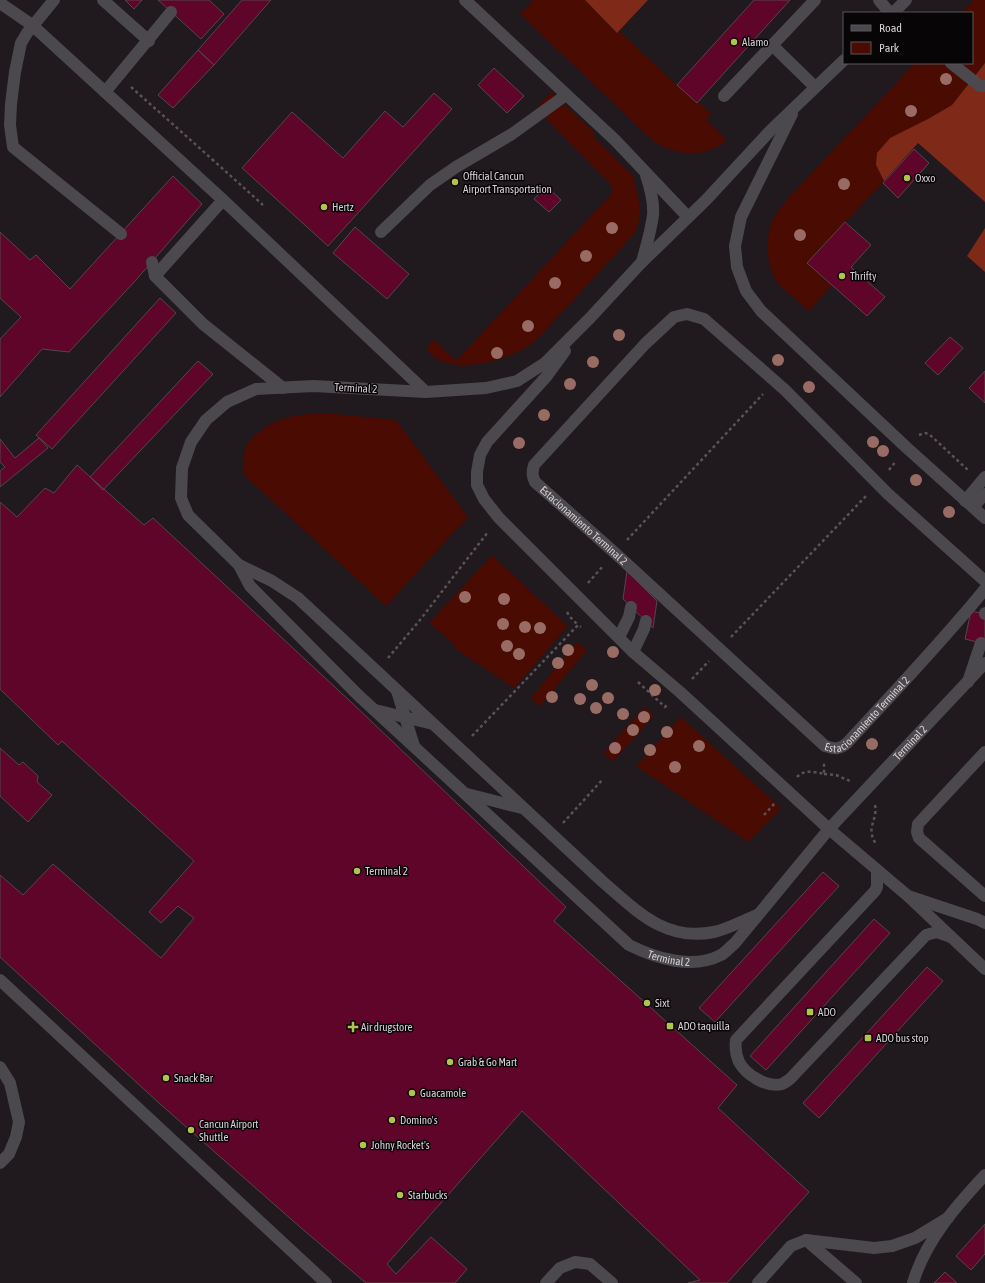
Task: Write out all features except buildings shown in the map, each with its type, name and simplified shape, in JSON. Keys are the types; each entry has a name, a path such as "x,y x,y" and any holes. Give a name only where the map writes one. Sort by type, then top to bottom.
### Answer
{"street":[{"path":"54,0 32,25 21,43 15,72 11,104 10,125 13,147 121,234"},
{"path":"103,0 149,41"},
{"path":"465,0 615,140 688,216"},
{"path":"724,96 815,0"},
{"path":"879,0 889,12"},
{"path":"894,12 906,0"},
{"path":"0,3 32,25 223,200 426,392"},
{"path":"105,92 149,41 171,12"},
{"path":"772,45 815,87"},
{"name":"Terminal 2","path":"843,61 771,130 706,200 641,263 590,318 545,363 518,381 486,388 426,392 313,386 256,389 227,402 206,420 191,442 182,468 181,498 188,515 239,565 250,586 358,695 629,945 647,954 665,959 686,962 706,960 721,955 735,944 828,829 985,663"},
{"path":"952,64 980,86 985,86"},
{"path":"381,232 430,186 456,167 512,134 566,95"},
{"path":"797,104 741,217 735,246 737,266 746,291 761,311 907,448 985,518"},
{"path":"641,263 650,233 653,214 651,193 646,173"},
{"path":"155,276 223,200"},
{"path":"152,262 155,276 203,324 282,388"},
{"name":"Estacionamiento Terminal 2","path":"985,581 878,484 775,381 704,319 687,314 674,317 645,344 534,465 532,471 535,482 615,553 651,590 720,649 825,746 835,749 840,748 847,743 952,629 985,589"},
{"path":"590,318 546,377 487,442 480,455 477,472 477,485 484,499 499,518 633,652 680,692 828,829 908,896 985,969"},
{"path":"969,504 983,479"},
{"path":"969,504 985,494"},
{"name":"Terminal 2","path":"239,565 272,581 298,598 603,882 645,918 668,930 692,934 715,932 758,914"},
{"path":"619,637 629,617 631,607"},
{"path":"633,652 644,629 646,621"},
{"path":"968,682 981,643"},
{"path":"397,690 414,746"},
{"path":"374,710 434,725"},
{"path":"985,752 918,824 917,832 919,838 985,896"},
{"path":"486,773 504,829"},
{"path":"465,794 524,809"},
{"path":"877,870 877,887 736,1040 735,1048 740,1062 760,1082 773,1085 782,1084 790,1079 926,935 937,932 952,937"},
{"path":"908,896 985,923"},
{"path":"0,980 326,1283"},
{"path":"0,1068 10,1083 19,1122 16,1137 9,1154 0,1163"},
{"path":"913,1283 916,1271 926,1250 948,1218 985,1175"},
{"path":"758,1283 791,1246 806,1240 874,1248 892,1246 915,1238 948,1218"},
{"path":"806,1240 856,1283"},
{"path":"546,1283 560,1268 575,1262 590,1264 612,1283"}],"path":[{"path":"119,76 213,160"},
{"path":"577,595 775,381"},
{"path":"636,680 665,707 878,484 916,437 925,433 929,434 983,479"},
{"path":"376,671 420,620 499,518"},
{"path":"460,749 578,625 584,630"},
{"path":"824,774 847,780 864,791 875,804 872,835 879,848"}],"green space":[{"path":"533,0 585,0 617,33 619,31 677,85 712,114 706,120 727,140 710,150 700,153 672,150 653,141 520,14"},
{"path":"974,0 985,0 985,63 952,105 928,119 876,165 884,181 807,263 832,285 809,311 779,284 771,269 768,241 771,224 775,216 790,196 914,64 973,64 973,12 963,12"},
{"path":"551,92 595,133 593,136 633,176 639,200 640,217 635,233 532,343 521,350 494,361 463,365 449,364 437,359 428,351 431,342 434,340 456,361 612,193 611,185 536,108"},
{"path":"325,413 396,420 468,517 386,606 243,474 244,456 247,444 266,427 281,419 298,415"},
{"path":"492,555 568,626 514,688 453,647 455,645 429,623"},
{"path":"577,642 587,650 540,706 531,698"},
{"path":"645,707 654,716 613,761 603,753"},
{"path":"681,717 781,808 748,842 636,766"}],"shaded area":[{"path":"585,0 648,0 617,33"},
{"path":"985,63 985,202 918,143 884,181 876,165 877,153 890,138 952,105"},
{"path":"985,228 985,272 967,256"}],"place":[{"name":"Alamo","path":"734,42"},
{"name":"Oxxo","path":"907,178"},
{"name":"Official Cancun Airport Transportation","path":"455,182"},
{"name":"Hertz","path":"324,207"},
{"name":"Thrifty","path":"842,276"},
{"name":"Terminal 2","path":"357,871"},
{"name":"Sixt","path":"647,1003"},
{"name":"ADO","path":"810,1012"},
{"name":"ADO taquilla","path":"670,1026"},
{"name":"Air drugstore","path":"353,1027"},
{"name":"ADO bus stop","path":"868,1038"},
{"name":"Grab & Go Mart","path":"450,1062"},
{"name":"Snack Bar","path":"166,1078"},
{"name":"Guacamole","path":"412,1093"},
{"name":"Domino's","path":"392,1120"},
{"name":"Cancun Airport Shuttle","path":"191,1130"},
{"name":"Johny Rocket's","path":"363,1145"},
{"name":"Starbucks","path":"400,1195"}]}
